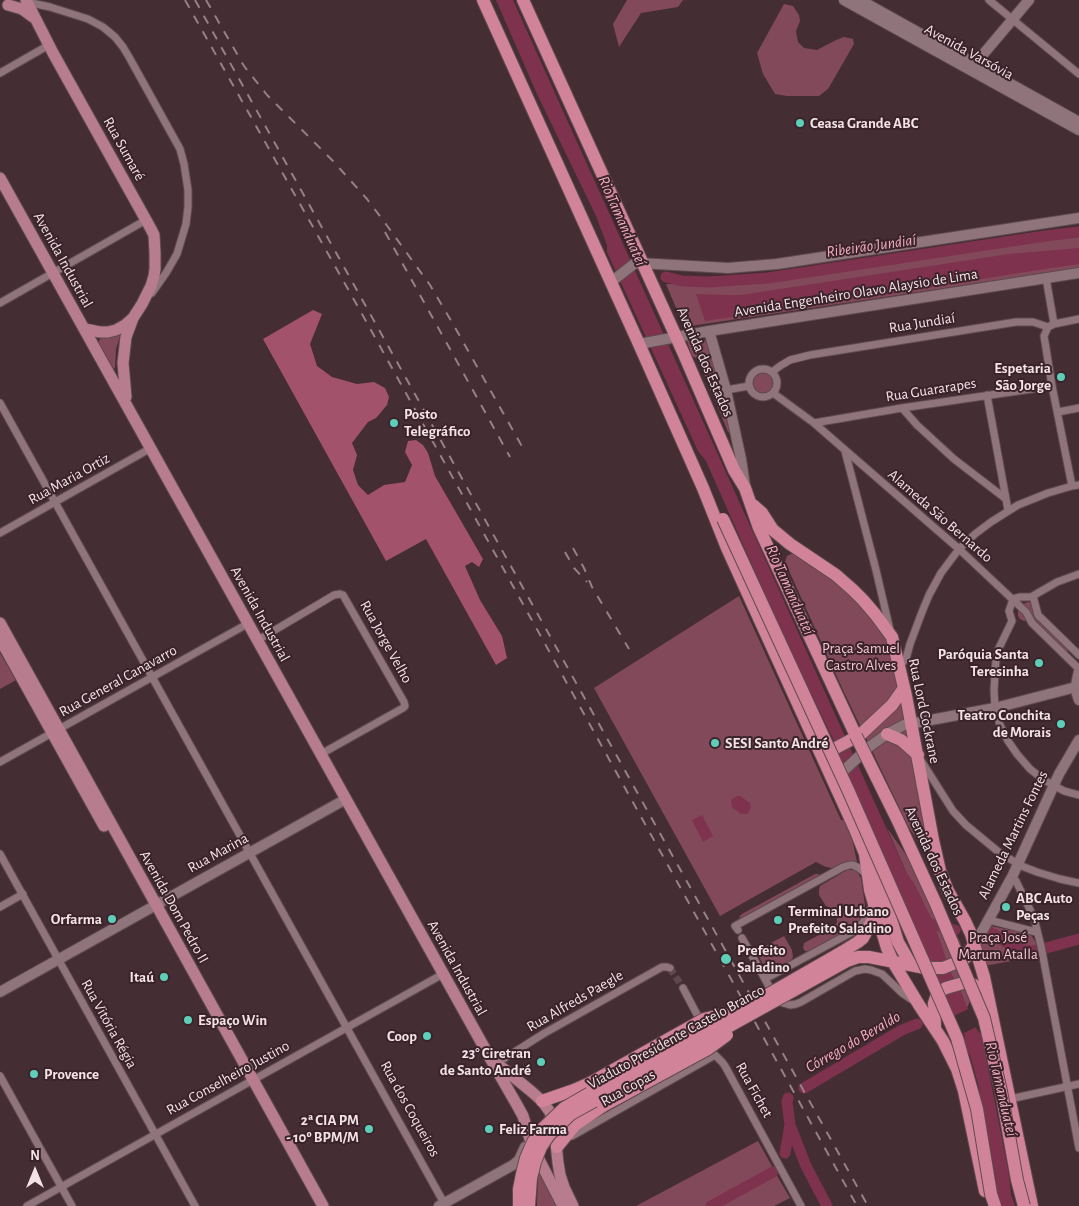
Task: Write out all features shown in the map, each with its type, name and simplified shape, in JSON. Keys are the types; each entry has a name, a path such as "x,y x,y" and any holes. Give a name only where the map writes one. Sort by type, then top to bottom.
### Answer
{"highway":[{"path":"483,0 643,343 727,548 826,751 833,780 883,895 898,942 911,965"},
{"name":"Avenida dos Estados","path":"524,0 672,338 734,470 745,488 759,528 936,904 984,1018 1024,1206"},
{"path":"703,488 723,519 849,792 957,1038 977,1109 991,1194 995,1206"},
{"path":"751,504 762,513 774,530 790,544 836,575 858,594 892,637"},
{"name":"Rua Lord Cockrane","path":"892,637 918,755 931,831 940,871 948,891"},
{"path":"826,751 860,734 892,705 904,688"},
{"path":"887,734 900,740 918,755"},
{"path":"865,854 875,909 887,948 893,962 952,1059 961,1080 989,1206"},
{"name":"Avenida dos Estados","path":"948,891 965,921 984,977 1032,1206"},
{"path":"845,956 863,938 875,909"},
{"path":"963,959 967,933 965,921"},
{"path":"963,959 974,944"},
{"name":"Viaduto Presidente Castelo Branco","path":"529,1206 531,1178 541,1147 549,1135 571,1114 845,956 864,956 925,968 943,968 963,959"},
{"path":"935,1029 934,1003 938,992 941,990 968,983 974,985 989,1001"},
{"path":"542,1101 590,1083 704,1019 744,1014"},
{"path":"557,1147 575,1125 585,1117 708,1049 724,1038 744,1014"},
{"name":"Viaduto Presidente Castelo Branco","path":"519,1206 526,1158 533,1142 542,1129 564,1108 744,1014"}],"main road":[{"name":"Avenida Varsóvia","path":"844,0 1079,122"},
{"name":"Avenida Varsóvia","path":"860,0 1079,130"},
{"path":"974,67 1029,0"},
{"path":"15,3 36,20"},
{"name":"Rua Sumaré","path":"15,3 36,20 153,232 155,269 151,286 133,318 123,352 126,404"},
{"name":"Avenida Industrial","path":"0,178 523,1116 536,1153 563,1206"},
{"path":"614,279 639,264 711,268 768,264 1079,218"},
{"name":"Avenida Engenheiro Olavo Alaysio de Lima","path":"643,343 1079,273"},
{"name":"Rua Sumaré","path":"85,329 108,332 125,325 133,318"},
{"path":"709,331 726,390 741,459 745,488"},
{"name":"Avenida Dom Pedro II","path":"0,623 56,731 152,906 250,1082 323,1206"},
{"name":"Avenida Dom Pedro II","path":"0,639 56,731"},
{"path":"1079,670 1076,687 1079,700"},
{"path":"833,780 866,749 904,725 995,708 1076,687"},
{"name":"Alameda Martins Fontes","path":"974,944 1012,876 1054,786 1079,740"},
{"name":"Rua Marina","path":"0,992 346,799"},
{"name":"Avenida Industrial","path":"494,1065 504,1069 542,1101 553,1117 560,1175 573,1206"},
{"name":"Avenida Dom Pedro II","path":"250,1082 314,1206"},
{"path":"523,1116 531,1103 542,1101"},
{"path":"443,1205 516,1162 526,1146 528,1134"},
{"path":"536,1153 546,1154 557,1147"}],"street":[{"path":"989,0 1079,74"},
{"path":"15,3 50,6 88,19 103,27 115,37 129,57 180,149 188,190 186,224 172,263 160,282 142,304"},
{"path":"0,73 49,45"},
{"path":"0,304 146,220"},
{"path":"155,269 163,269 172,263"},
{"path":"898,664 906,659 929,595 941,573 959,549 975,534 1008,510 1048,493 1076,485 1052,386 1044,336 1051,325 1046,278"},
{"name":"Rua Jundiaí","path":"772,372 790,360 810,355 1016,322 1051,325 1079,319"},
{"path":"761,369 772,372 777,380 773,393 766,397 757,396 749,386 749,379 754,372 761,369"},
{"path":"726,390 749,386"},
{"name":"Rua Guararapes","path":"814,423 1052,386"},
{"name":"Alameda São Bernardo","path":"773,393 814,423 959,549 1026,612 1032,623 1079,670"},
{"path":"986,395 1008,510"},
{"name":"Rua dos Coqueiros","path":"0,403 347,1027 443,1205"},
{"path":"902,408 917,425 954,459 1006,499"},
{"path":"1058,412 1079,408"},
{"name":"Rua Maria Ortiz","path":"0,533 151,448"},
{"name":"Rua Lord Cockrane","path":"844,450 892,637"},
{"path":"1079,574 1057,582 1033,596 1020,596 1013,600 1010,608 1012,620 1000,645 994,678 995,708 1004,734 1016,754 1035,774 1054,786 1079,796"},
{"name":"Rua Jorge Velho","path":"258,640 334,595 340,594 345,597 404,702 405,706 403,708 321,754"},
{"path":"1033,596 1038,615 1079,655"},
{"name":"Rua General Canavarro","path":"0,762 248,624"},
{"path":"918,755 944,798 959,818 973,832 1001,854 1024,867 1048,876 1079,883"},
{"name":"Rua Vitória Régia","path":"0,854 195,1206"},
{"path":"738,930 735,926 842,867 856,866 868,876"},
{"path":"1012,876 1034,918 1079,1148"},
{"path":"0,907 23,894"},
{"path":"765,979 856,930 875,909"},
{"path":"989,920 1036,932"},
{"path":"742,938 776,999 780,1002 790,1005 796,1004 855,971 865,969 882,974 902,993 919,1005"},
{"name":"Rua Alfreds Paegle","path":"494,1065 662,967 670,968"},
{"name":"Rua Conselheiro Justino","path":"27,1206 443,974"},
{"name":"Rua Fichet","path":"683,988 715,1046 715,1055 725,1066 801,1206"},
{"name":"Rua Copas","path":"557,1147 577,1132 715,1055"},
{"path":"0,1076 72,1206"},
{"path":"1010,1099 1079,1084"}],"green space":[{"path":"627,0 683,0 678,7 641,13 619,47 613,24"},
{"path":"784,4 793,6 799,15 800,21 796,31 798,42 804,48 817,50 844,37 853,39 854,44 828,89 819,96 775,94 763,74 757,53"},
{"path":"1079,236 1079,268 684,327 666,284 738,285"},
{"path":"121,333 116,349 115,368 112,370 98,343 102,336"},
{"path":"698,338 705,340 707,343 723,397 730,433 698,359 692,356 687,341"},
{"path":"763,373 770,376 773,383 770,390 763,393 756,390 753,383 756,376"},
{"name":"Praça Samuel Castro Alves","path":"798,554 835,579 866,608 888,644 901,694 928,850 923,849 908,826 843,690 785,562 787,556"},
{"name":"SESI Santo André","path":"739,596 841,820 845,820 857,862 832,868 816,862 720,916 594,688"},
{"path":"1028,602 1034,603 1039,613 1072,646 1067,652 1032,621 1020,619 1018,608"},
{"path":"0,653 16,680 0,689"},
{"path":"887,828 938,900 960,942 966,960 971,999 967,1008 950,972 932,920 907,874"},
{"path":"847,870 854,870 861,878 865,905 864,914 852,929 810,951 805,951 803,948 804,943 834,927 837,922 833,909 826,906 819,895 820,886"},
{"path":"815,874 821,876 739,920 742,914"},
{"name":"Praça José Marum Atalla","path":"991,926 1031,935 1037,944 1039,956 984,966 979,942"},
{"path":"784,936 792,950 793,957 790,962 774,970 768,969 764,966 756,951"},
{"path":"758,1141 773,1168 705,1206 636,1206"},
{"path":"527,1162 533,1162 559,1206 537,1206 538,1175 515,1169"},
{"path":"776,1174 790,1198 774,1206 719,1206"}],"shaded area":[{"path":"496,0 513,0 907,874 914,883 932,920 950,972 977,1030 983,1036 1011,1195 1015,1206 998,1206 995,1190 996,1181 978,1084 970,1055 962,1044 965,1036 945,998 891,876 887,862 873,844 841,764 837,747 788,646 706,461 698,451 607,252 607,245 596,216 537,94"},
{"path":"1079,248 1079,264 705,321 696,294 741,295 1009,254"},
{"path":"313,310 322,314 310,344 317,366 332,377 357,384 374,382 385,388 389,397 387,405 376,418 368,422 352,443 357,455 353,470 358,485 368,495 384,485 405,482 412,465 405,452 408,441 416,440 423,445 428,453 435,476 483,559 479,567 472,562 465,566 480,600 502,636 507,658 496,665 426,539 386,561 263,339"},
{"path":"737,796 750,803 751,807 748,813 741,814 732,807 731,800"},
{"path":"702,815 713,836 703,842 692,820"}],"pier":[{"path":"968,1009 976,1027 962,1034 954,1016"}],"waterway":[{"name":"Ribeirão Jundiaí","path":"666,277 682,281 709,282 768,278 1079,232"},
{"path":"922,922 955,930"},
{"path":"986,931 1023,950 1035,951 1079,939"},
{"name":"Córrego do Beraldo","path":"804,1088 902,1030 917,1024"},
{"name":"Córrego do Beraldo","path":"785,1153 790,1125 788,1098"},
{"path":"790,1125 806,1166 827,1206"},
{"name":"Córrego do Beraldo","path":"711,1206 773,1172"}],"tunnel":[{"path":"670,968 683,988"}],"railway":[{"path":"185,0 362,314 857,1206"},
{"path":"195,0 868,1206"},
{"path":"206,0 244,66 267,95 333,161 367,199 430,285 524,450"},
{"path":"385,232 510,457"},
{"path":"573,548 592,587 629,649"},
{"path":"565,552 574,568 587,582"}],"place":[{"name":"Ceasa Grande ABC","path":"800,123"},
{"name":"Espetaria São Jorge","path":"1061,377"},
{"name":"Posto Telegráfico","path":"394,423"},
{"name":"Paróquia Santa Teresinha","path":"1039,663"},
{"name":"Teatro Conchita de Morais","path":"1061,724"},
{"name":"SESI Santo André","path":"715,743"},
{"name":"ABC Auto Peças","path":"1006,907"},
{"name":"Orfarma","path":"112,919"},
{"name":"Terminal Urbano Prefeito Saladino","path":"778,920"},
{"name":"Prefeito Saladino","path":"726,959"},
{"name":"Itaú","path":"164,977"},
{"name":"Espaço Win","path":"188,1020"},
{"name":"Coop","path":"427,1036"},
{"name":"23° Ciretran de Santo André","path":"541,1062"},
{"name":"Provence","path":"34,1074"},
{"name":"2ª CIA PM - 10º BPM/M","path":"369,1129"},
{"name":"Feliz Farma","path":"489,1129"}],"water label":[{"name":"Rio Tamanduateí","path":"622,221"},
{"name":"Rio Tamanduateí","path":"790,590"},
{"name":"Rio Tamanduateí","path":"1001,1089"}]}
